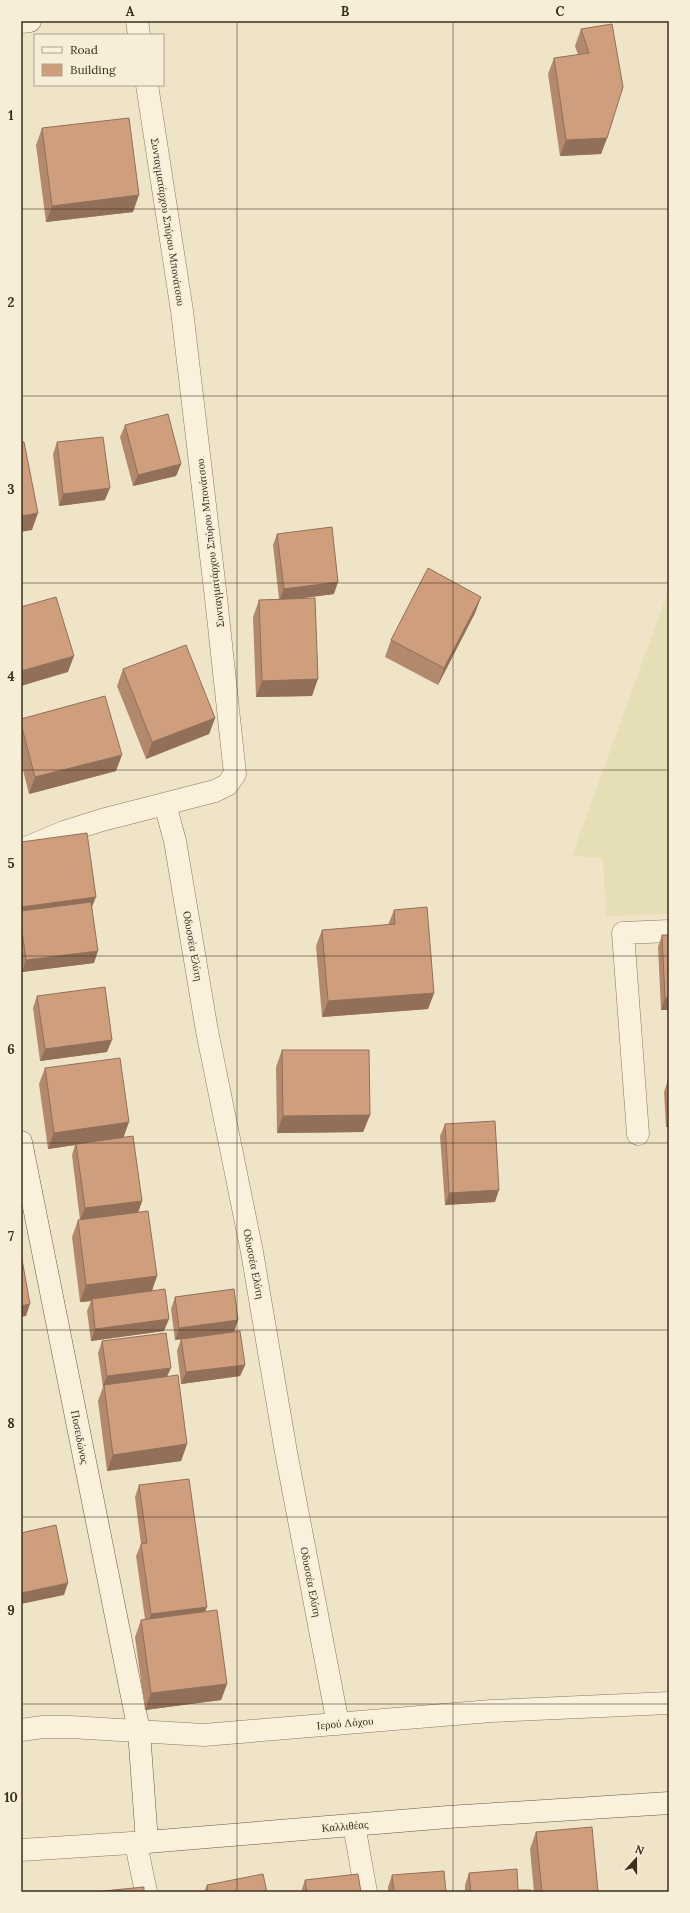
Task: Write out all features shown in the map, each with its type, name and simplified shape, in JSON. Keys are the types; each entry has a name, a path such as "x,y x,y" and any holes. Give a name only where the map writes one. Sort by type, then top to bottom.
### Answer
{"street":[{"path":"21,22 30,21"},
{"path":"137,21 139,34"},
{"name":"Συνταγματάρχου Σπύρου Μπονάτσου","path":"21,850 64,832 102,820 215,791 227,785 235,774 182,311 147,86"},
{"name":"Οδυσσέα Ελύτη","path":"165,804 175,841 207,1031 252,1252 286,1452 338,1724"},
{"path":"638,1134 623,933 669,931"},
{"name":"Ποσειδώνος","path":"21,1142 139,1731 142,1843 146,1892"},
{"name":"Ιερού Λόχου","path":"21,1730 43,1727 70,1727 204,1735 491,1711 669,1702"},
{"name":"Καλλιθέας","path":"21,1850 142,1843 448,1817 669,1803"},
{"path":"354,1825 366,1892"}],"shaded area":[{"path":"669,589 669,914 606,916 603,858 572,856"}],"building":[{"path":"612,24 623,87 607,138 566,140 554,58 589,53 581,29"},
{"path":"129,118 139,195 52,206 42,128"},
{"path":"168,414 181,464 138,475 125,425"},
{"path":"103,437 110,488 63,494 57,442"},
{"path":"21,442 24,442 38,513 21,516"},
{"path":"332,527 338,582 284,589 277,534"},
{"path":"428,568 481,597 444,668 391,640"},
{"path":"56,597 74,656 21,671 21,607"},
{"path":"315,598 318,679 262,681 259,600"},
{"path":"186,645 215,718 152,742 123,669"},
{"path":"105,696 122,755 35,777 21,719"},
{"path":"87,833 96,897 21,907 21,842"},
{"path":"91,902 98,951 26,960 21,924 21,911"},
{"path":"427,907 434,993 328,1001 322,930 395,924 394,910"},
{"path":"662,935 669,935 669,998 665,998"},
{"path":"105,987 112,1040 45,1049 37,996"},
{"path":"282,1050 369,1050 370,1115 283,1116"},
{"path":"120,1058 129,1122 54,1133 45,1068"},
{"path":"495,1121 499,1190 449,1193 445,1124"},
{"path":"133,1136 142,1201 85,1208 76,1144"},
{"path":"148,1211 157,1276 86,1285 78,1220"},
{"path":"21,1254 30,1304 21,1306"},
{"path":"165,1289 169,1319 95,1329 92,1299"},
{"path":"234,1289 238,1320 179,1328 175,1297"},
{"path":"240,1331 245,1365 186,1372 181,1339"},
{"path":"166,1333 171,1368 107,1376 102,1341"},
{"path":"178,1375 187,1444 113,1455 104,1385"},
{"path":"189,1479 207,1607 151,1614 141,1544 147,1543 139,1485"},
{"path":"56,1525 68,1583 21,1593 21,1533"},
{"path":"217,1610 227,1684 151,1693 141,1620"},
{"path":"592,1827 598,1892 542,1892 536,1832"},
{"path":"517,1869 518,1890 531,1890 531,1892 471,1892 469,1873"},
{"path":"444,1871 446,1892 394,1892 392,1875"},
{"path":"263,1874 267,1892 208,1892 207,1885"},
{"path":"358,1874 361,1892 307,1892 305,1880"},
{"path":"144,1887 144,1892 93,1892"}]}
